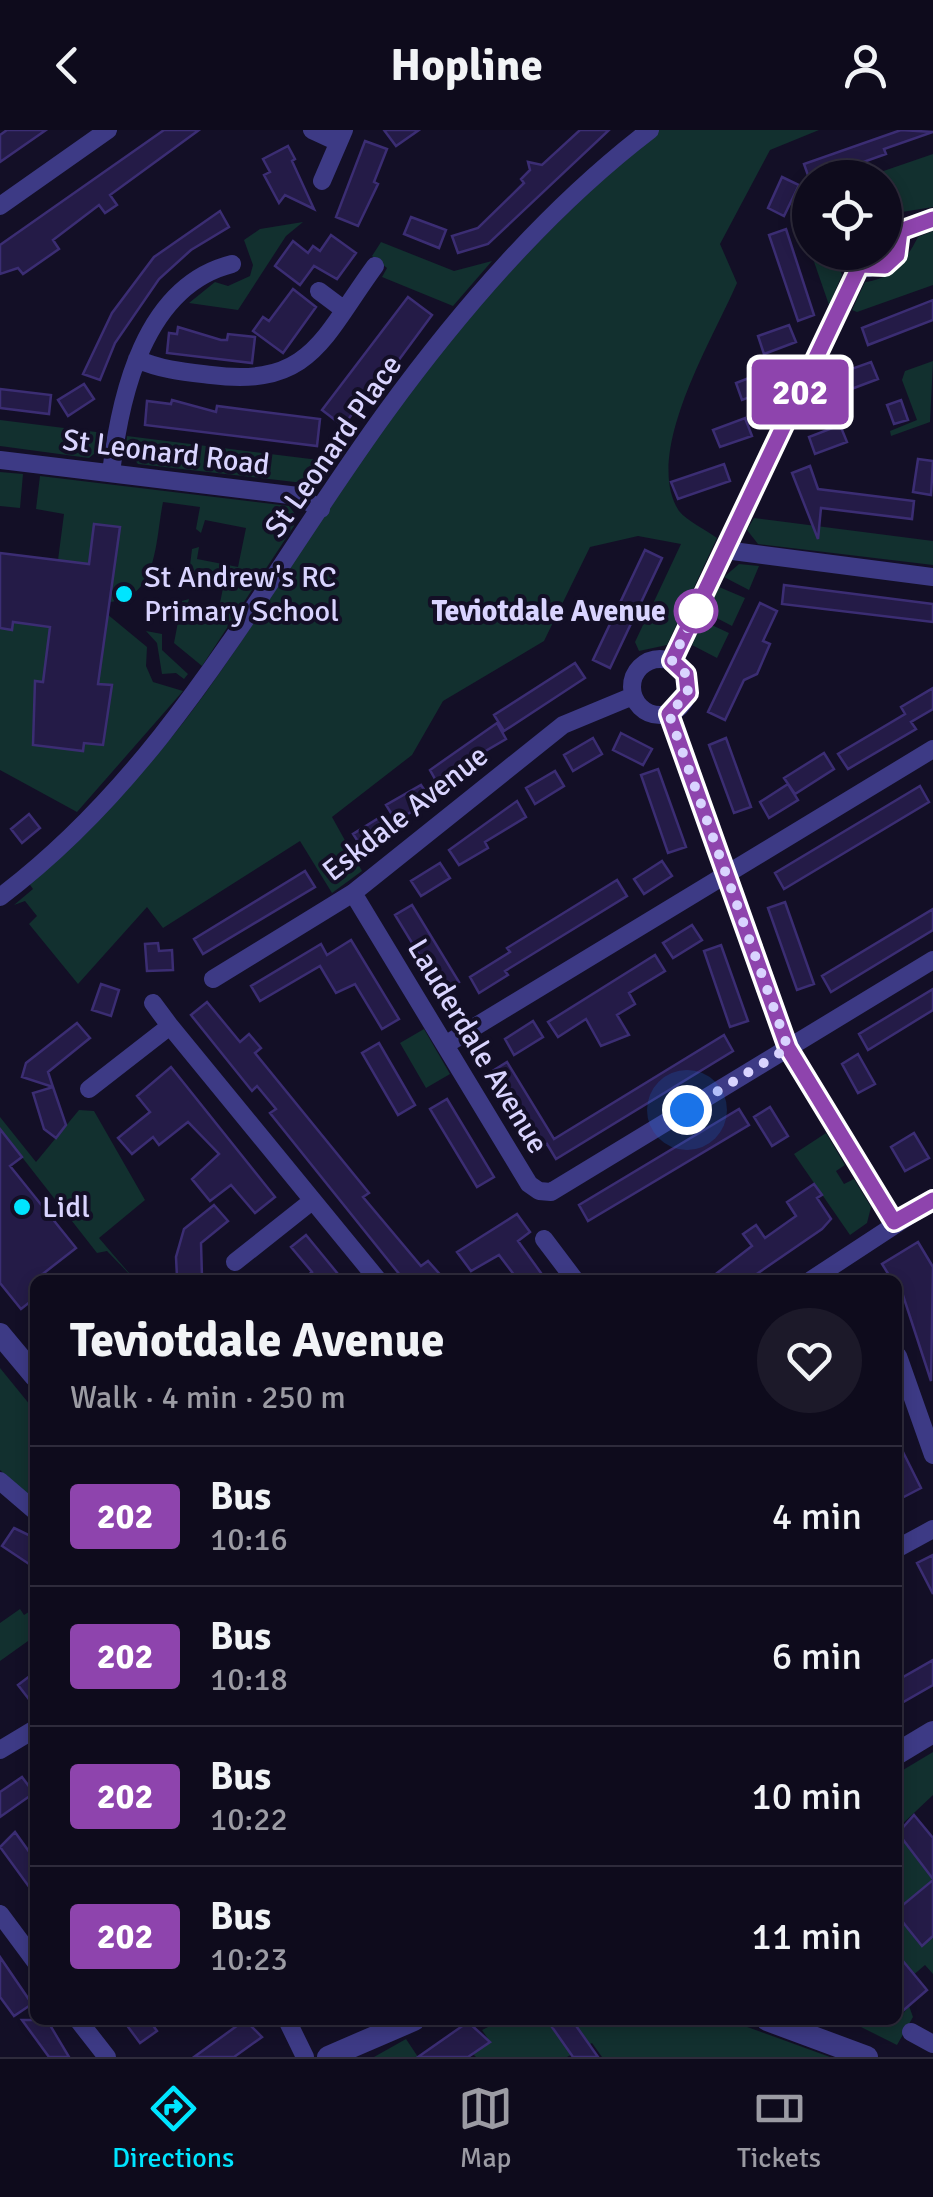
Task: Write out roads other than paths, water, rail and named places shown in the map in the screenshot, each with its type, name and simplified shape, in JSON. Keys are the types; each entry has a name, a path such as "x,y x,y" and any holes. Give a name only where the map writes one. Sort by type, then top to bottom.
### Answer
{"street":[{"path":"0,206 108,130"},
{"path":"312,130 341,136 322,181"},
{"name":"St Leonard Place","path":"0,897 58,851 154,748 208,678 386,411 502,269 613,158 650,130"},
{"path":"902,230 933,219"},
{"path":"111,473 123,397 156,324 184,290 208,270 232,264"},
{"path":"137,359 156,368 248,380 270,377 293,368 312,352 375,266"},
{"path":"672,661 849,270"},
{"path":"320,291 344,309"},
{"name":"St Leonard Road","path":"0,460 298,496 322,509"},
{"path":"725,550 933,577"},
{"path":"654,660 672,661 686,674 688,693 669,714 644,710 633,696 638,669 654,660"},
{"name":"Eskdale Avenue","path":"213,979 352,894 541,740 585,714 633,696"},
{"path":"669,714 788,1048 894,1222"},
{"path":"445,1045 933,749"},
{"name":"Lauderdale Avenue","path":"352,894 528,1184 539,1192 551,1192 933,960"},
{"path":"153,1003 374,1275"},
{"path":"89,1089 170,1026"},
{"path":"819,1275 894,1222 933,1200"},
{"path":"236,1262 312,1201"},
{"path":"544,1239 571,1275"},
{"path":"0,1334 30,1370"},
{"path":"902,1367 933,1454"},
{"path":"4,1494 30,1508"},
{"path":"902,1546 933,1529"},
{"path":"902,1751 933,1732"},
{"path":"0,1750 30,1733"},
{"path":"0,1914 30,1954"},
{"path":"82,2025 107,2057"},
{"path":"289,2025 305,2057"},
{"path":"328,2057 358,2051 405,2025"},
{"path":"780,2025 867,2057"},
{"path":"911,2032 933,2044"}],"place":[{"name":"St Andrew's RC Primary School","path":"124,594"},
{"name":"Teviotdale Avenue","path":"696,611"},
{"name":"Lidl","path":"22,1207"}]}
